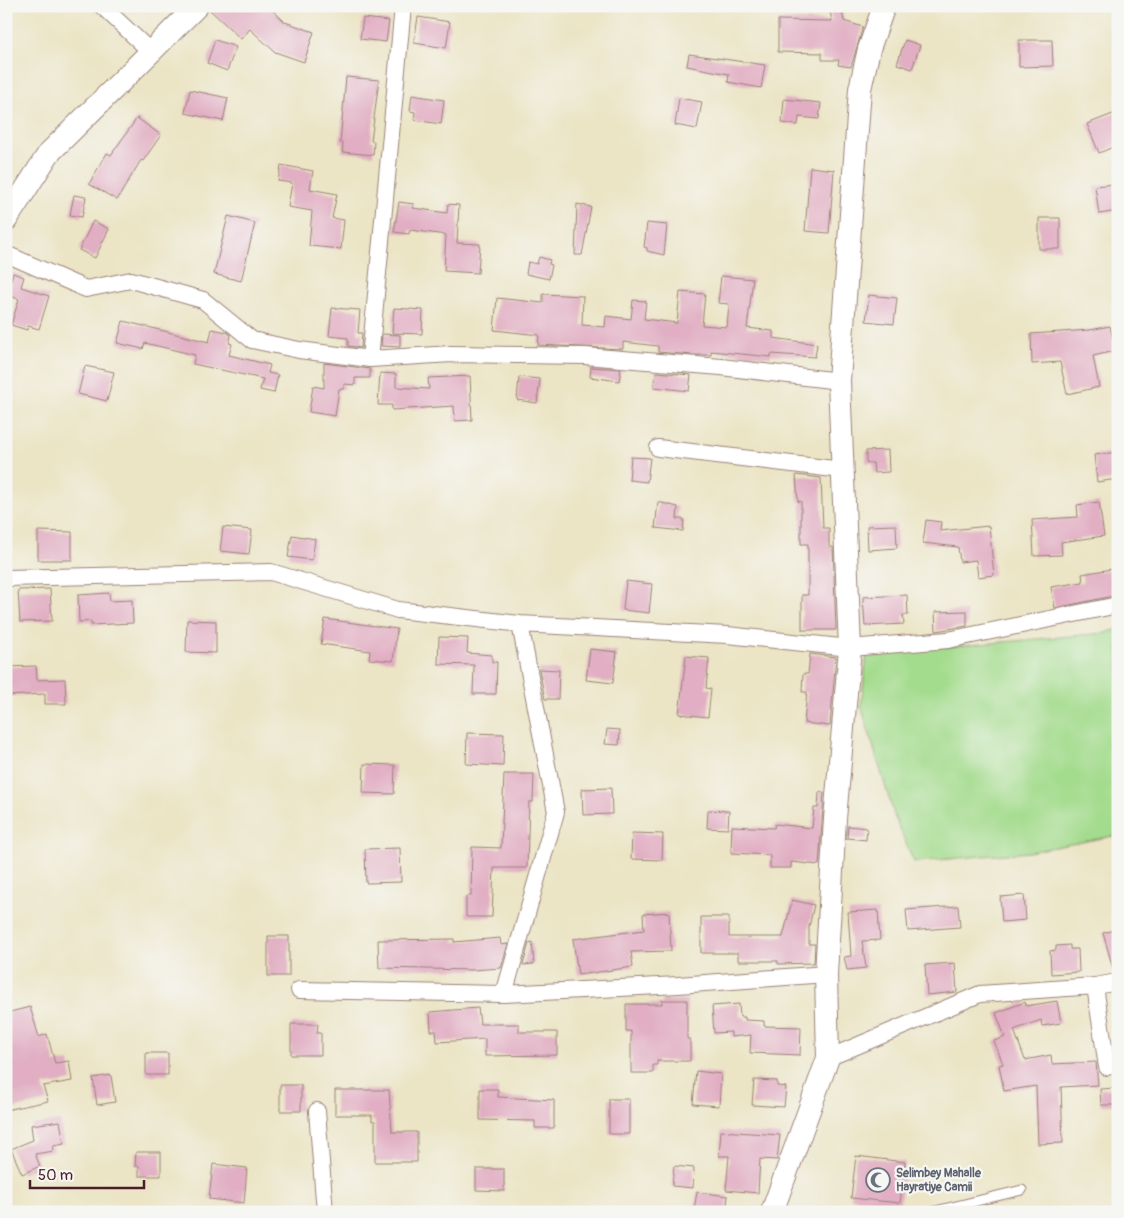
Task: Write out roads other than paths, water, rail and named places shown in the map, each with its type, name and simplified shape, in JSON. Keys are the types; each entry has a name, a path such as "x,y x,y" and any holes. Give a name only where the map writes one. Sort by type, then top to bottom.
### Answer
{"street":[{"path":"102,6 152,52"},
{"path":"6,220 49,153 197,6"},
{"path":"370,359 403,6"},
{"path":"778,1211 828,1058 826,974 835,819 850,648 839,381 860,89 870,49 884,6"},
{"path":"6,254 86,289 132,280 203,300 252,340 299,350 370,359 452,354 585,356 721,367 839,381"},
{"path":"658,448 842,470"},
{"path":"6,578 271,572 398,610 520,624 728,635 850,648 948,640 1118,605"},
{"path":"504,994 556,812 520,624"},
{"path":"300,990 504,994 678,985 826,974"},
{"path":"828,1058 980,994 1095,986 1118,982"},
{"path":"1095,986 1106,1067"},
{"path":"317,1111 324,1212"}],"lane":[{"path":"931,1212 1022,1190"},
{"path":"6,1208 8,1212"}],"place":[{"name":"Selimbey Mahalle Hayratiye Camii","path":"878,1180"}]}
